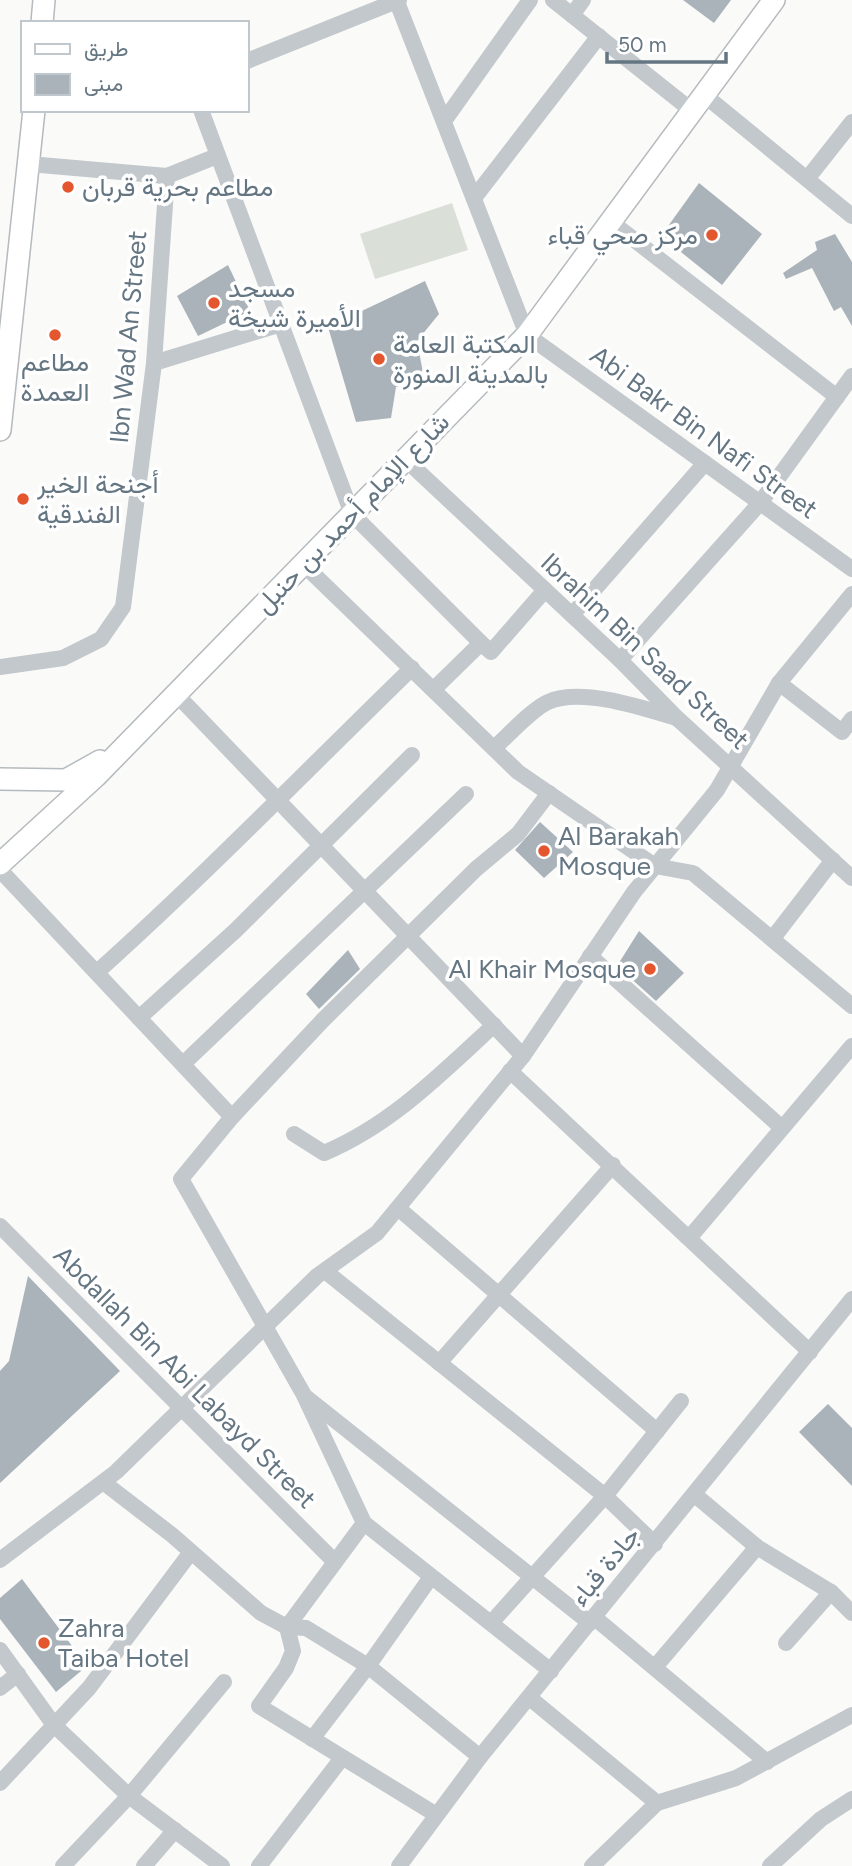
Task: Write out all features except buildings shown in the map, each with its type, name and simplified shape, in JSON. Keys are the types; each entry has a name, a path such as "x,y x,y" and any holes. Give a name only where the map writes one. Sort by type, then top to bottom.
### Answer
{"main road":[{"path":"41,21 44,0"},
{"name":"شارع الإمام أحمد بن حنبل","path":"0,864 123,748 527,335 774,0"},
{"path":"0,430 7,293 29,164 34,112"},
{"path":"0,779 66,780 123,748"}],"street":[{"path":"444,121 530,0"},
{"path":"553,0 599,36 807,179 852,216"},
{"path":"572,15 583,0"},
{"path":"248,61 398,1 527,335"},
{"path":"474,198 599,36"},
{"path":"202,112 352,514 491,652 545,590"},
{"path":"807,179 852,122"},
{"path":"29,164 167,176 217,156"},
{"name":"Ibn Wad An Street","path":"0,667 63,658 102,639 123,607 154,363 167,176"},
{"path":"610,221 837,397"},
{"path":"154,363 281,324"},
{"name":"Abi Bakr Bin Nafi Street","path":"527,335 852,569"},
{"path":"620,660 760,503 852,376"},
{"name":"Ibrahim Bin Saad Street","path":"405,459 620,660 678,719 852,878"},
{"path":"572,615 705,463"},
{"path":"303,564 518,772 655,866 693,873 849,998"},
{"path":"0,1560 103,1482 325,1271 377,1233 523,1055 655,866 717,790 779,683 852,594"},
{"path":"434,690 481,643"},
{"path":"97,972 194,885 276,799 412,668"},
{"path":"779,683 842,732 852,719"},
{"path":"176,694 523,1055"},
{"path":"494,748 548,702 572,699 621,700 678,719"},
{"path":"139,1018 236,930 412,755"},
{"path":"550,793 518,834 476,869 323,1020 232,1117 181,1179 304,1395 364,1523 551,1671"},
{"path":"183,1064 466,794"},
{"path":"773,938 833,860"},
{"path":"0,870 232,1117"},
{"path":"590,956 782,1128"},
{"path":"294,1134 324,1153 357,1139 405,1107 494,1026"},
{"path":"690,1237 852,1046"},
{"path":"510,1071 810,1352"},
{"path":"439,1363 613,1165"},
{"path":"398,1208 657,1432"},
{"name":"Abdallah Bin Abi Labayd Street","path":"0,1226 335,1562"},
{"path":"325,1271 605,1496 655,1544"},
{"name":"جادة قباء","path":"399,1866 435,1814 480,1757 531,1699 852,1299"},
{"path":"304,1395 533,1577 656,1667 767,1762"},
{"path":"491,1623 605,1496 681,1401"},
{"path":"103,1482 191,1552 261,1613 287,1627 306,1628 368,1666 480,1757"},
{"path":"695,1495 757,1547 831,1592 852,1614"},
{"path":"287,1627 364,1523"},
{"path":"656,1667 757,1547"},
{"path":"0,1783 89,1688 191,1552"},
{"path":"312,1739 432,1577"},
{"path":"786,1643 831,1592"},
{"path":"287,1627 293,1651 286,1668 259,1706 435,1814"},
{"path":"0,1650 54,1725 129,1796 222,1866"},
{"path":"0,1688 18,1674"},
{"path":"63,1866 129,1796 224,1682"},
{"path":"531,1699 657,1803"},
{"path":"592,1866 657,1803 736,1778 852,1714"},
{"path":"259,1866 342,1758"},
{"path":"770,1866 821,1819 852,1799"},
{"path":"144,1866 175,1830"}],"shaded area":[{"path":"452,203 468,250 375,279 360,234"}],"place":[{"name":"مطاعم بحرية قربان","path":"68,187"},
{"name":"مركز صحي قباء","path":"712,235"},
{"name":"مسجد الأميرة شيخة","path":"214,303"},
{"name":"مطاعم العمدة","path":"55,335"},
{"name":"المكتبة العامة بالمدينة المنورة","path":"379,359"},
{"name":"أجنحة الخير الفندقية","path":"23,499"},
{"name":"Al Barakah Mosque","path":"544,851"},
{"name":"Al Khair Mosque","path":"650,969"},
{"name":"Zahra Taiba Hotel","path":"44,1643"}]}
